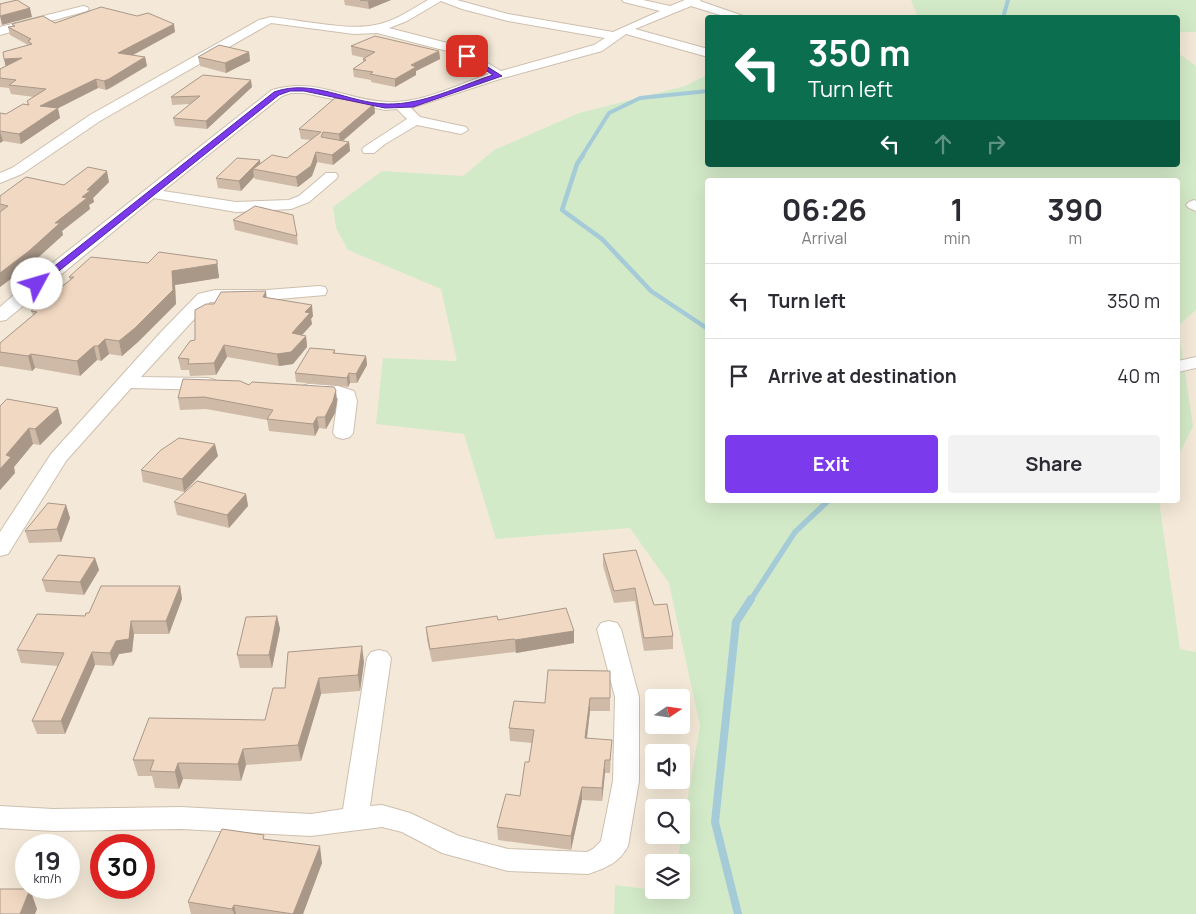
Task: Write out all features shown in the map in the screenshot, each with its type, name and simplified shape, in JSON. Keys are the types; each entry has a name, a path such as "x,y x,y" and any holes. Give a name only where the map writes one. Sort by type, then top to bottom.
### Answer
{"street":[{"path":"377,29 403,18 436,0"},
{"path":"446,0 529,21 619,33 705,53"},
{"path":"628,0 672,10"},
{"path":"0,316 262,103 283,91 304,89 385,106 413,104 499,76 598,48 619,33 693,1 735,15"},
{"path":"0,31 83,9"},
{"path":"0,179 16,171 95,118 263,22 271,20 354,30 377,29 455,50 480,62 499,76"},
{"path":"401,106 415,120 461,130"},
{"path":"370,150 380,141 415,120"},
{"path":"150,193 236,207 291,204 304,198 331,176"},
{"path":"0,549 58,458 128,382 167,336 204,298 223,294 268,295 319,291"},
{"path":"1180,366 1196,362"},
{"path":"128,382 222,384"},
{"path":"290,389 338,392 347,395 343,433"},
{"path":"0,817 53,820 182,818 311,825 382,816 410,824 452,846 508,860 588,863 603,857 614,846 626,781 627,697 609,629"},
{"path":"355,818 362,755 379,658"}],"shaded area":[{"path":"0,0 1196,0 1196,914 0,914"}],"green space":[{"path":"911,0 1196,0 1196,32 1180,32 1180,15 917,15"},
{"path":"1180,54 1196,66 1196,310 1180,324 1180,178 705,178 705,503 1159,503 1180,649 1196,652 1196,914 614,914 615,885 645,889 645,899 690,899 690,854 678,854 680,844 690,844 690,799 688,799 700,726 669,583 630,528 496,539 464,434 376,424 383,358 457,361 441,289 348,250 336,228 333,207 382,171 463,176 494,150 579,113 685,86 705,76 705,167 1180,167"},
{"path":"1180,339 1193,426 1180,453"}],"building":[{"path":"17,0 30,8 0,16 0,4"},
{"path":"101,7 137,16 148,13 174,24 118,53 145,57 109,79 104,81 96,79 40,106 58,108 19,134 0,131 0,113 6,114 23,104 29,105 27,101 46,89 9,85 16,80 0,78 0,69 22,58 4,59 3,52 32,44 28,41 31,39 8,27 15,26 12,24 43,16 55,23"},
{"path":"375,36 439,51 411,65 416,67 395,79 370,74 373,72 353,69 366,60 363,59 375,52 351,46"},
{"path":"219,45 249,52 225,63 198,57"},
{"path":"203,75 251,80 206,121 173,118 200,96 171,97"},
{"path":"335,98 374,104 339,134 323,132 321,137 349,142 332,155 316,152 311,166 296,177 253,169 272,155 287,158 321,132 299,129"},
{"path":"237,158 260,160 239,181 216,178"},
{"path":"88,167 107,171 87,190 91,190 82,197 87,198 55,223 60,223 29,251 0,273 0,212 8,206 0,204 0,196 26,177 64,185"},
{"path":"255,206 293,215 297,236 233,220"},
{"path":"159,252 217,260 217,264 172,271 173,290 135,328 119,341 105,339 77,361 31,354 28,356 0,352 0,343 37,312 31,311 74,277 69,277 91,257 148,263"},
{"path":"266,291 263,297 312,305 305,312 310,313 292,333 306,336 291,352 277,354 224,345 214,363 188,364 189,359 178,358 190,341 195,340 195,310 206,304 214,304 221,292"},
{"path":"310,348 335,350 333,353 366,356 356,374 349,373 347,378 295,373"},
{"path":"183,379 240,381 249,385 252,382 334,387 336,390 325,417 317,417 313,424 267,419 273,410 204,397 178,398"},
{"path":"7,399 58,408 35,429 29,428 6,455 11,457 0,469 0,406"},
{"path":"179,438 215,444 182,479 141,470 161,450"},
{"path":"197,481 246,494 227,515 174,502"},
{"path":"48,503 66,505 57,529 25,531"},
{"path":"636,550 654,605 667,604 673,636 644,638 635,588 614,591 603,554"},
{"path":"58,555 95,558 80,582 42,580"},
{"path":"101,586 180,586 166,621 131,621 129,639 116,641 110,653 92,652 61,721 32,721 64,653 17,650 37,614 85,616 86,613 89,613"},
{"path":"566,608 574,631 515,640 430,649 426,627 497,616 498,620"},
{"path":"277,616 269,655 237,655 246,617"},
{"path":"362,646 358,675 319,678 298,745 243,749 238,764 178,763 175,772 150,771 154,760 133,760 149,718 265,720 273,688 285,688 288,652"},
{"path":"548,670 610,671 610,698 590,698 585,738 612,740 610,760 605,760 602,788 582,787 571,836 497,827 506,794 520,796 525,762 529,762 534,730 509,728 514,701 545,703"},
{"path":"222,829 264,835 263,839 320,846 293,914 234,905 232,909 188,902"},
{"path":"0,889 15,889 15,899 26,899 20,914 0,914"}],"waterway":[{"path":"1004,15 1008,0"},
{"path":"582,156 609,113 640,98 705,91"},
{"path":"583,155 577,164 562,210 602,239 651,291 705,327"},
{"path":"750,601 795,532 826,503"},
{"path":"738,914 715,822 736,622 751,599"}],"route":[{"path":"37,284 262,103 277,93 290,89 304,89 385,106 401,106 413,104 499,76 480,62 467,56"}]}
